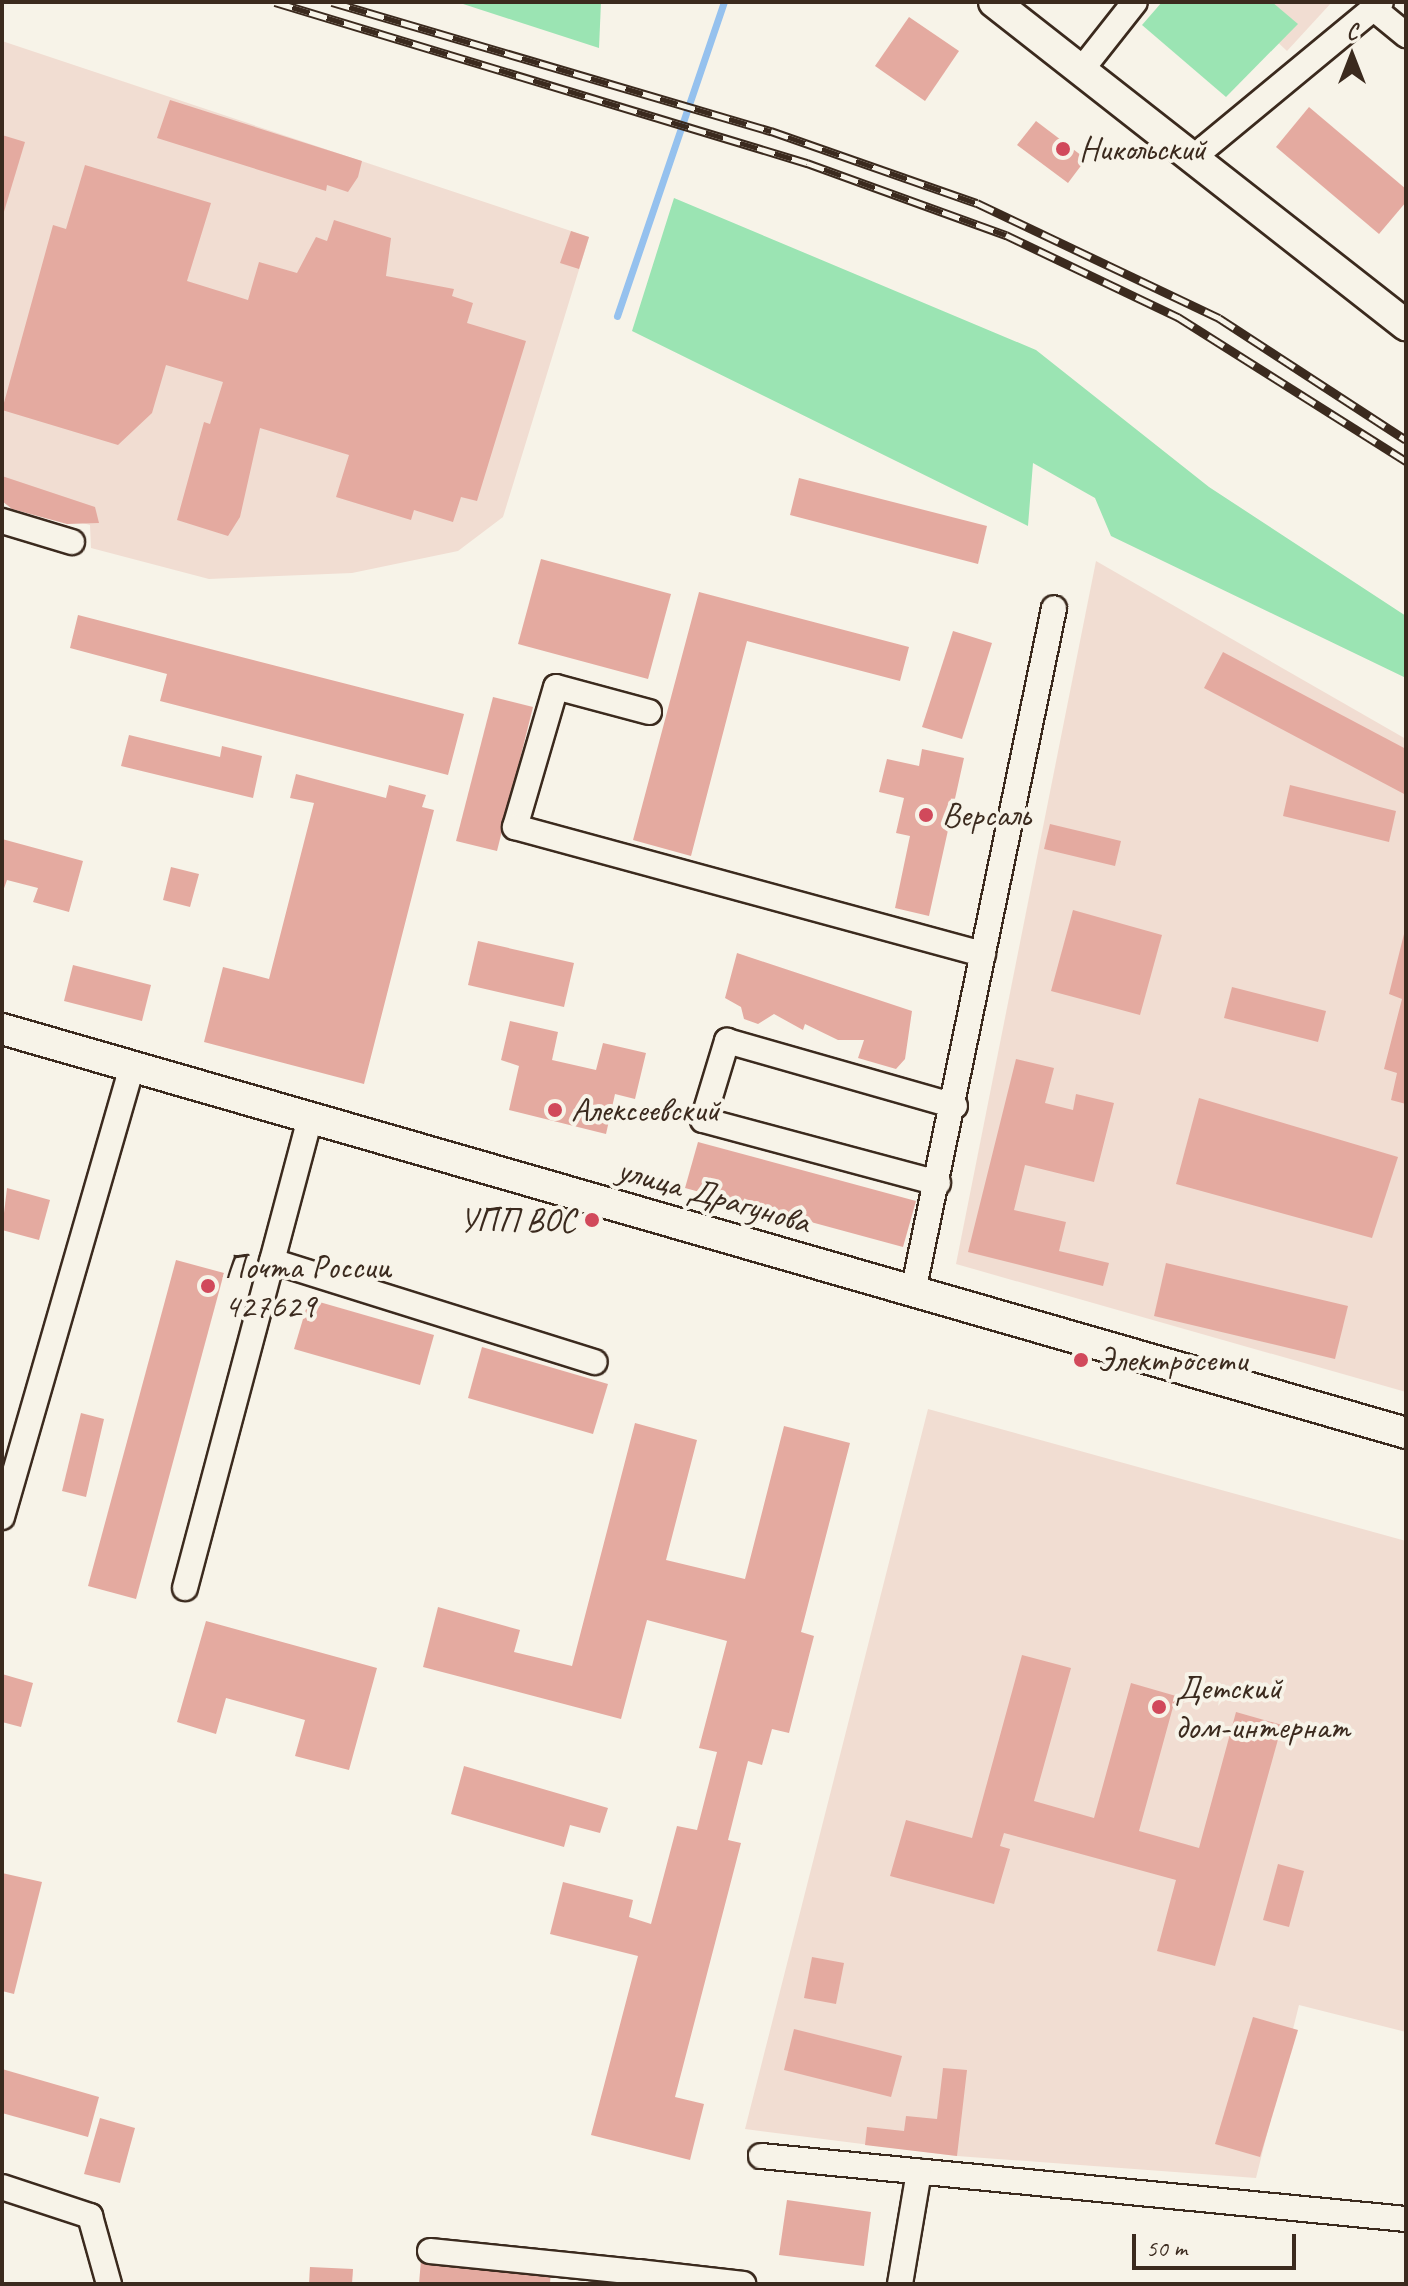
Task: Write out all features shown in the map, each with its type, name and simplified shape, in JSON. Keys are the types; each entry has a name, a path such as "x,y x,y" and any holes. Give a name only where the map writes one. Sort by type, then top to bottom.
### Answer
{"main road":[{"path":"994,2 1195,156 1406,325"},
{"name":"улица Драгунова","path":"2,1029 1406,1433"}],"street":[{"path":"1082,69 1135,2"},
{"path":"1195,156 1377,5 1406,35"},
{"path":"2,521 72,542"},
{"path":"913,1292 955,1106 1054,608"},
{"path":"649,712 556,687 515,827 983,954"},
{"path":"938,1183 703,1120 727,1041 955,1106"},
{"path":"2,1517 132,1067"},
{"path":"185,1588 310,1118"},
{"path":"272,1261 595,1362"},
{"path":"761,2156 1406,2219"},
{"path":"900,2284 919,2172"},
{"path":"2,2187 90,2216 109,2284"},
{"path":"430,2251 637,2278 743,2284"}],"shaded area":[{"path":"1235,2 1332,2 1287,51"},
{"path":"2,41 589,237 503,517 458,551 352,573 209,579 91,548 90,525 2,501"},
{"path":"1096,561 1406,739 1406,1392 956,1264"},
{"path":"928,1409 1406,1541 1406,2032 1299,2005 1256,2178 957,2156 745,2129"}],"green space":[{"path":"457,2 601,2 599,48"},
{"path":"1162,2 1272,2 1298,24 1226,97 1142,25"},
{"path":"674,198 1036,350 1209,487 1406,616 1406,678 1111,536 1095,498 1033,463 1028,526 632,331"}],"building":[{"path":"909,17 959,51 925,101 875,66"},
{"path":"170,100 362,161 358,177 348,192 327,185 326,191 157,138"},
{"path":"1309,107 1406,189 1406,202 1379,234 1276,147"},
{"path":"1036,121 1086,159 1068,183 1017,145"},
{"path":"2,135 25,142 3,215 2,215"},
{"path":"85,165 211,203 187,281 248,300 259,262 297,273 316,237 327,241 334,220 391,238 386,276 454,289 452,296 473,303 467,323 526,341 477,501 461,497 453,522 414,510 411,520 336,497 349,455 260,428 240,517 228,536 177,520 204,422 210,424 223,382 166,365 152,413 118,445 2,410 53,225 66,229"},
{"path":"571,231 589,237 579,269 560,263"},
{"path":"2,476 95,507 99,523 67,524 12,509 2,501"},
{"path":"799,478 987,526 978,564 790,515"},
{"path":"541,559 671,594 648,679 518,644"},
{"path":"699,592 909,647 900,681 747,641 691,856 633,840"},
{"path":"78,615 464,714 448,775 160,701 167,674 70,648"},
{"path":"953,631 992,643 962,739 922,727"},
{"path":"1223,652 1406,749 1406,795 1204,688"},
{"path":"493,697 533,707 497,851 456,841"},
{"path":"129,735 220,757 222,746 262,756 253,798 121,766"},
{"name":"Версаль","path":"922,749 964,758 929,916 895,908 910,836 896,833 904,798 879,792 887,759 919,766"},
{"path":"296,774 386,798 389,785 426,795 422,807 434,810 364,1084 204,1042 223,967 269,979 314,803 290,798"},
{"path":"1290,785 1396,811 1389,842 1283,816"},
{"path":"1050,824 1121,841 1115,866 1044,849"},
{"path":"2,839 83,861 69,912 33,902 38,888 7,880 2,894"},
{"path":"171,867 199,874 190,907 163,900"},
{"path":"1073,910 1162,935 1140,1015 1051,991"},
{"path":"1405,930 1406,1104 1391,1100 1397,1073 1384,1069 1402,999 1389,994"},
{"path":"478,941 574,963 564,1007 468,985"},
{"path":"737,953 912,1011 905,1059 896,1069 858,1058 864,1040 838,1040 805,1024 803,1030 774,1014 758,1024 744,1019 741,1007 725,998"},
{"path":"73,965 151,985 142,1021 64,1001"},
{"path":"1232,987 1326,1011 1318,1042 1224,1018"},
{"path":"510,1021 558,1032 552,1060 596,1070 603,1043 646,1053 635,1099 615,1094 606,1134 509,1110 519,1066 501,1060"},
{"path":"1016,1059 1054,1068 1045,1103 1073,1110 1076,1094 1114,1103 1094,1182 1025,1165 1014,1210 1066,1222 1059,1251 1109,1263 1103,1286 968,1252"},
{"path":"1199,1098 1398,1157 1372,1238 1176,1184"},
{"path":"698,1142 916,1201 903,1247 685,1188"},
{"path":"7,1188 50,1200 39,1240 2,1230"},
{"path":"176,1260 224,1273 136,1599 88,1586"},
{"path":"1166,1263 1348,1306 1335,1359 1154,1316"},
{"path":"309,1299 434,1335 420,1385 294,1349"},
{"path":"482,1347 608,1384 593,1434 468,1398"},
{"path":"81,1413 104,1419 86,1497 62,1491"},
{"path":"635,1423 697,1440 666,1560 745,1579 784,1426 850,1443 801,1632 814,1636 789,1733 772,1729 762,1765 748,1761 728,1840 741,1843 675,2097 704,2104 690,2160 591,2135 638,1956 550,1934 563,1882 633,1900 629,1917 651,1924 677,1826 697,1830 717,1752 699,1748 727,1641 647,1620 621,1719 423,1667 438,1607 520,1630 514,1652 572,1666"},
{"path":"206,1621 377,1668 349,1770 295,1756 305,1720 226,1698 216,1734 177,1722"},
{"path":"1022,1655 1071,1668 1034,1801 1094,1818 1131,1683 1176,1696 1139,1831 1199,1848 1236,1712 1282,1725 1215,1966 1157,1951 1176,1880 1004,1833 1000,1846 1010,1849 994,1904 890,1876 906,1820 972,1838"},
{"path":"2,1674 33,1683 21,1727 2,1722"},
{"path":"464,1766 608,1808 600,1833 570,1825 564,1847 451,1814"},
{"path":"1278,1864 1304,1871 1289,1927 1263,1920"},
{"path":"2,1873 42,1882 14,1994 2,1991"},
{"path":"812,1957 844,1963 836,2004 804,1998"},
{"path":"1253,2017 1298,2030 1260,2157 1215,2144"},
{"path":"794,2029 902,2056 891,2097 784,2070"},
{"path":"943,2068 967,2070 957,2156 865,2145 867,2127 904,2131 906,2116 937,2119"},
{"path":"2,2069 99,2097 88,2137 2,2113"},
{"path":"100,2118 135,2128 120,2183 84,2174"},
{"path":"787,2200 871,2212 864,2266 779,2255"},
{"path":"421,2260 551,2268 550,2284 419,2284"},
{"path":"310,2267 353,2269 352,2284 309,2284"}],"waterway":[{"path":"617,316 724,2"}],"railway":[{"path":"275,2 807,163 1006,235 1178,317 1406,461"},
{"path":"332,2 771,131 977,203 1219,318 1406,440"}],"place":[{"name":"Никольский","path":"1063,149"},
{"name":"Версаль","path":"926,815"},
{"name":"Алексеевский","path":"555,1110"},
{"name":"УПП ВОС","path":"592,1220"},
{"name":"Почта России 427629","path":"208,1286"},
{"name":"Электросети","path":"1081,1360"},
{"name":"Детский дом-интернат","path":"1159,1707"}]}
